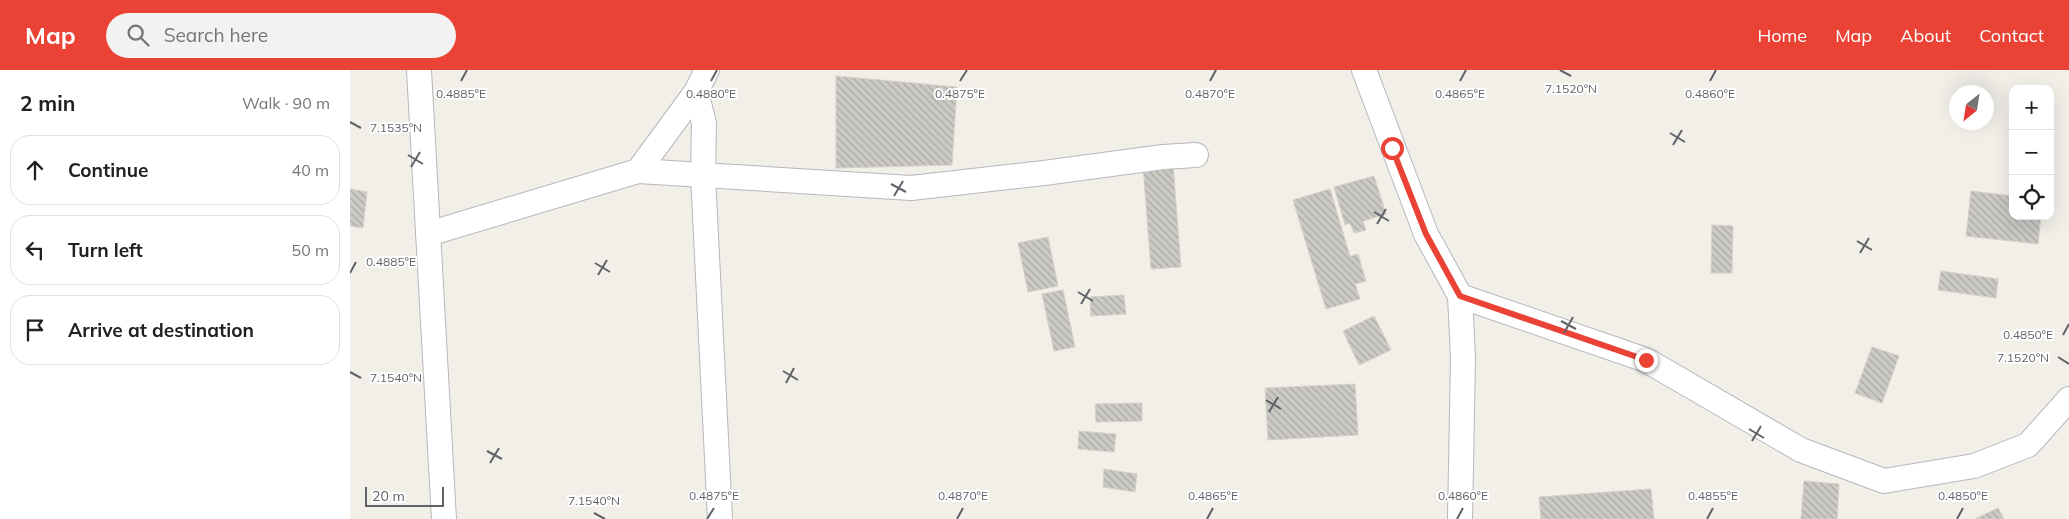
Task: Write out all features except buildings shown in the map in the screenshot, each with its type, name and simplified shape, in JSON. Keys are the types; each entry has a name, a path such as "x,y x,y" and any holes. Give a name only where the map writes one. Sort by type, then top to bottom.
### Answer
{"street":[{"path":"418,70 444,519"},
{"path":"638,171 696,92 707,70"},
{"path":"1364,70 1426,234 1460,296 1463,358 1460,519"},
{"path":"696,92 704,123 703,175 720,519"},
{"path":"428,234 638,171 911,188 1163,157 1196,155"},
{"path":"1460,296 1646,360 1801,450 1884,481 1974,466 2028,445 2069,399"}],"route":[{"path":"1392,148 1426,234 1460,296 1646,360"}]}
